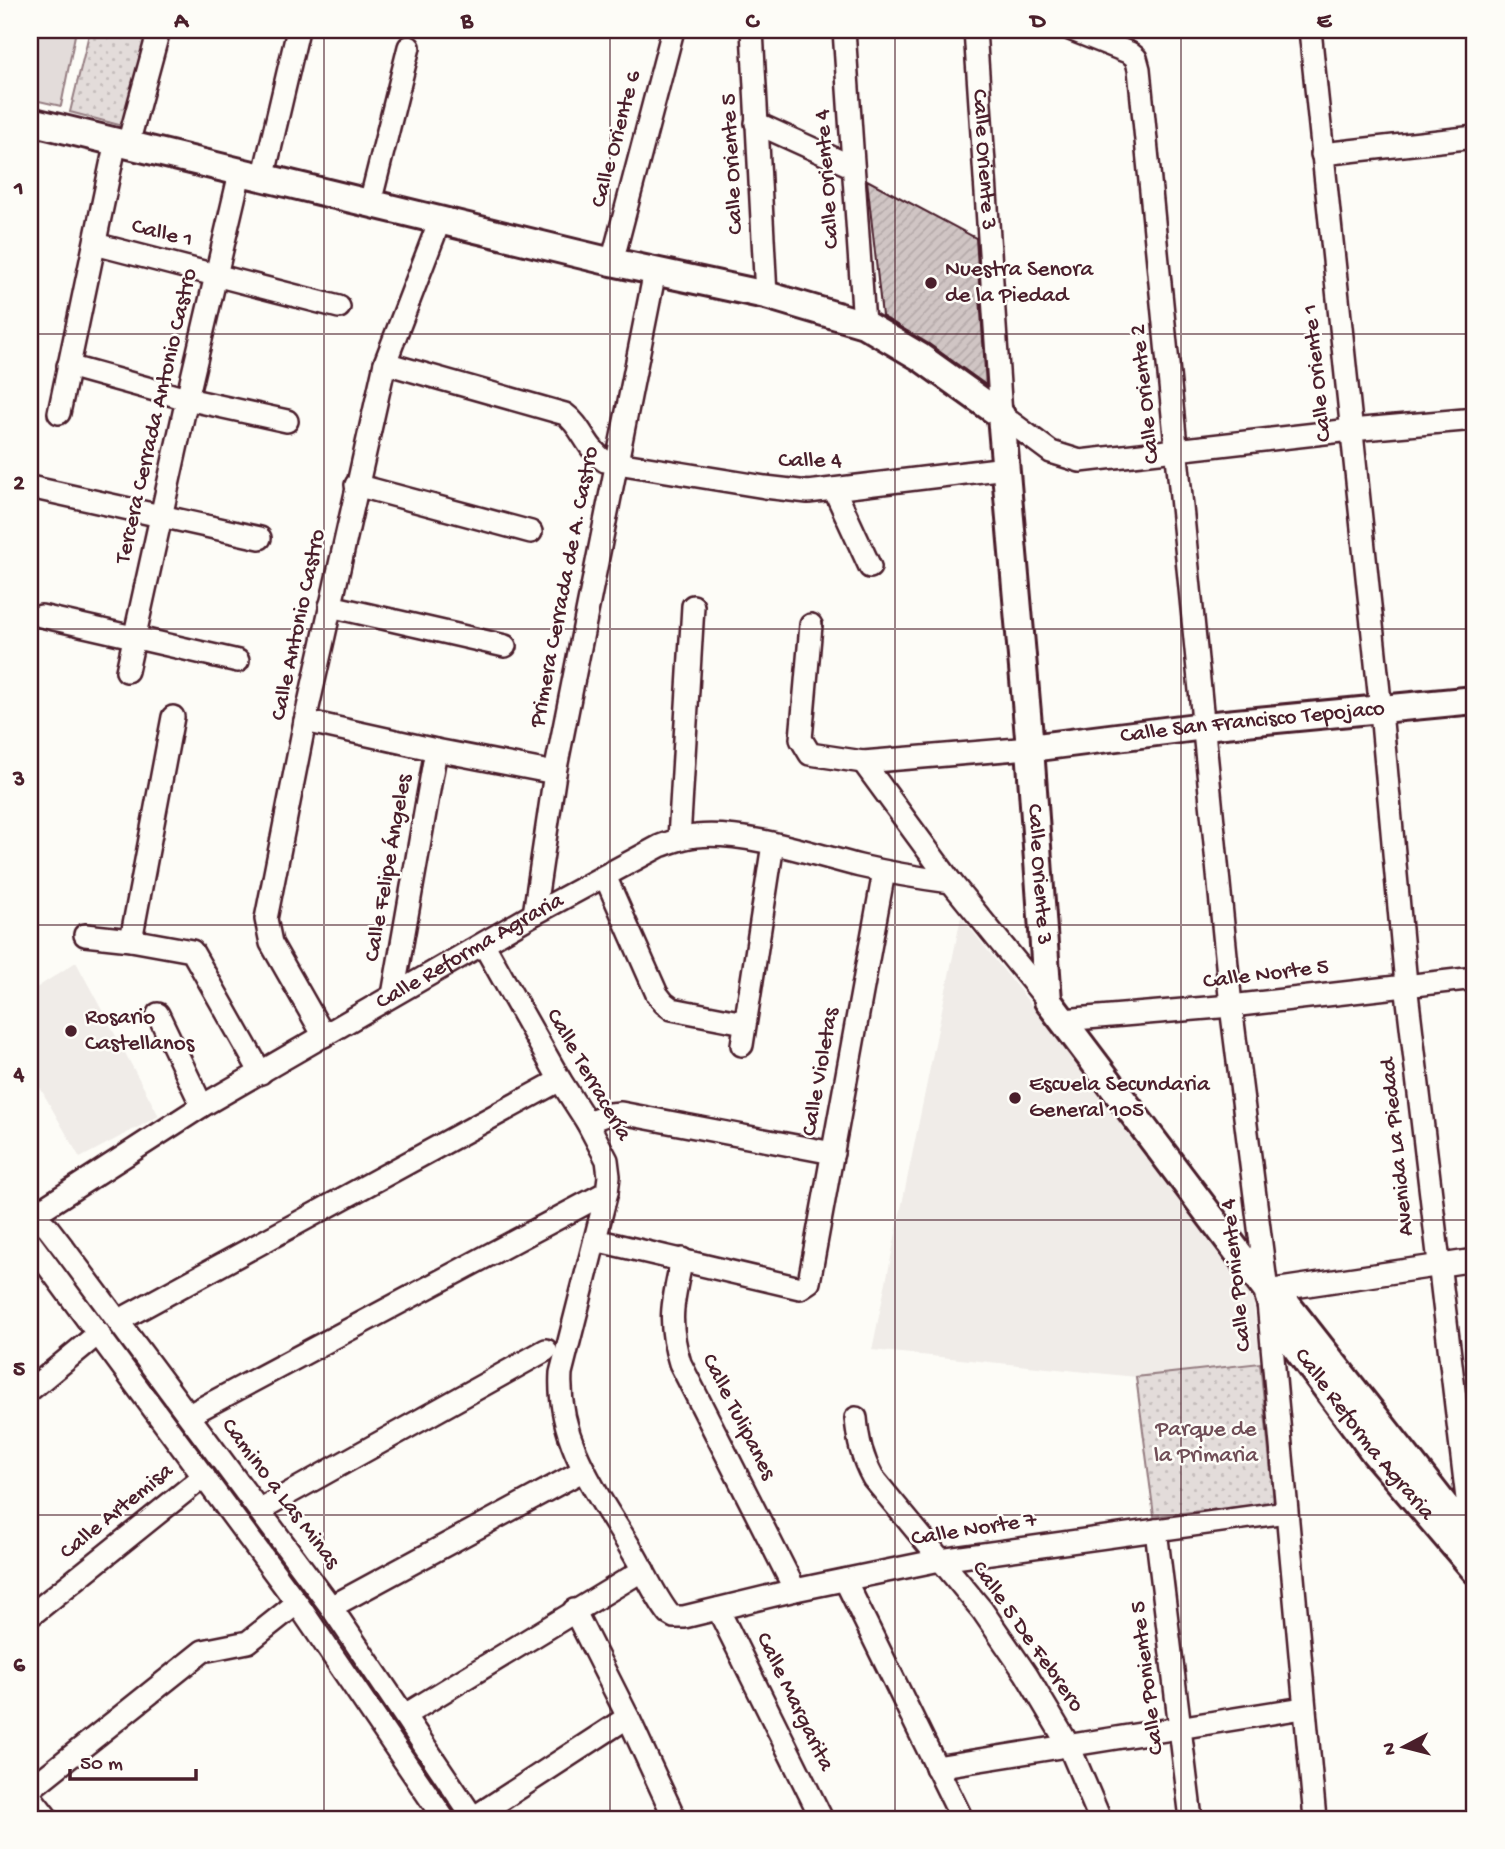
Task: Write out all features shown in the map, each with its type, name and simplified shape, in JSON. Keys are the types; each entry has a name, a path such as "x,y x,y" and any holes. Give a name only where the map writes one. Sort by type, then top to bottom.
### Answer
{"main road":[{"path":"30,121 612,262 766,295 864,324 920,357 1002,415"},
{"name":"Calle Oriente 3","path":"1002,415 1030,748 1056,1011"},
{"name":"Calle San Francisco Tepojaco","path":"1030,748 1204,726 1475,700"},
{"name":"Calle Reforma Agraria","path":"1056,1011 1267,1290 1280,1326 1374,1452 1475,1570"},
{"name":"Calle Reforma Agraria","path":"1267,1290 1289,1306 1474,1540"}],"street":[{"path":"59,413 95,244 122,143 159,30"},
{"name":"Tercera Cerrada Antonio Castro","path":"127,671 216,275 252,176 298,30"},
{"name":"Calle Oriente 6","path":"612,262 673,30"},
{"name":"Calle Oriente 5","path":"751,30 766,295"},
{"name":"Calle Oriente 4","path":"844,30 864,324"},
{"name":"Calle Oriente 3","path":"975,30 1002,415"},
{"name":"Calle Oriente 2","path":"1072,30 1123,50 1136,58 1139,69 1204,726"},
{"name":"Calle Oriente 1","path":"1310,30 1381,710"},
{"path":"370,203 409,47"},
{"path":"756,123 853,167"},
{"path":"1322,154 1475,137"},
{"name":"Calle Antonio Castro","path":"324,1036 271,943 266,919 304,721 385,363 440,220"},
{"name":"Calle 1","path":"95,244 339,307"},
{"name":"Primera Cerrada de A. Castro","path":"534,914 555,773 654,271"},
{"path":"385,363 565,414 597,456 605,461 616,462"},
{"path":"68,366 187,399 287,421"},
{"path":"1002,415 1051,452 1080,461 1351,430 1475,419"},
{"name":"Calle 4","path":"616,462 808,492 1006,468"},
{"path":"356,485 531,532"},
{"path":"30,487 260,538"},
{"path":"834,489 870,567"},
{"path":"330,606 505,646"},
{"path":"679,839 693,606"},
{"path":"41,616 237,660"},
{"path":"811,625 802,739 810,754 863,762 1030,748"},
{"name":"Avenida La Piedad","path":"1381,710 1406,984 1438,1264 1474,1540 1475,1576"},
{"path":"131,940 173,717"},
{"path":"304,721 555,773"},
{"name":"Calle Poniente 4","path":"1204,726 1231,1006 1267,1290 1315,1819"},
{"name":"Calle Felipe Ángeles","path":"393,995 436,750"},
{"name":"Calle Reforma Agraria","path":"863,762 951,883 1056,1011"},
{"name":"Calle Reforma Agraria","path":"31,1214 202,1106 393,995 534,914 660,846 679,839 726,836 773,844 884,872 951,883"},
{"path":"742,1045 773,844"},
{"name":"Calle Violetas","path":"682,1259 800,1288 809,1282 884,872"},
{"path":"605,876 657,994 664,1003 672,1009 744,1023"},
{"path":"85,936 131,940 192,951 261,1073"},
{"name":"Calle Terracería","path":"484,945 607,1160 607,1192 561,1373 560,1393 567,1435 584,1470 667,1611 674,1617"},
{"name":"Calle Norte 5","path":"1056,1011 1231,1006 1475,978"},
{"path":"158,1014 202,1106"},
{"path":"118,1321 561,1080"},
{"path":"587,1122 609,1114 621,1113 833,1153"},
{"path":"189,1415 607,1192"},
{"name":"Camino a Las Minas","path":"31,1214 48,1228 331,1607 474,1818"},
{"path":"595,1240 682,1259"},
{"path":"30,1242 297,1603 443,1819"},
{"name":"Calle Tulipanes","path":"682,1259 671,1320 673,1342 680,1363 795,1590"},
{"path":"1267,1290 1475,1260"},
{"path":"30,1390 99,1333"},
{"path":"259,1510 545,1350"},
{"name":"Calle 5 De Febrero","path":"856,1418 859,1444 873,1478 982,1611 1011,1653 1069,1746 1100,1819"},
{"path":"331,1607 584,1470"},
{"name":"Calle Artemisa","path":"30,1616 204,1476"},
{"name":"Calle Norte 7","path":"674,1617 940,1560 1286,1512"},
{"name":"Calle Poniente 5","path":"1156,1530 1191,1819"},
{"path":"405,1715 643,1570"},
{"path":"845,1580 962,1819"},
{"path":"30,1789 203,1651 248,1642 297,1603"},
{"name":"Calle Margarita","path":"718,1609 822,1819"},
{"path":"574,1610 675,1819"},
{"path":"936,1767 1303,1708"},
{"path":"474,1818 628,1717"}],"shaded area":[{"name":"Escuela Secundaria General 105","path":"961,917 1251,1279 1260,1363 1136,1377 872,1350"},
{"name":"Rosario Castellanos","path":"76,962 159,1116 80,1158 30,1070 30,992"}],"green space":[{"path":"30,30 76,30 61,106 30,99"},
{"path":"90,30 150,30 123,126 70,112"},
{"name":"Parque de la Primaria","path":"1260,1363 1274,1503 1154,1516 1136,1377"}],"building":[{"name":"Nuestra Senora de la Piedad","path":"867,180 976,238 986,385 929,344 882,316"}],"place":[{"name":"Nuestra Senora de la Piedad","path":"931,283"},
{"name":"Rosario Castellanos","path":"71,1031"},
{"name":"Escuela Secundaria General 105","path":"1015,1098"}]}
